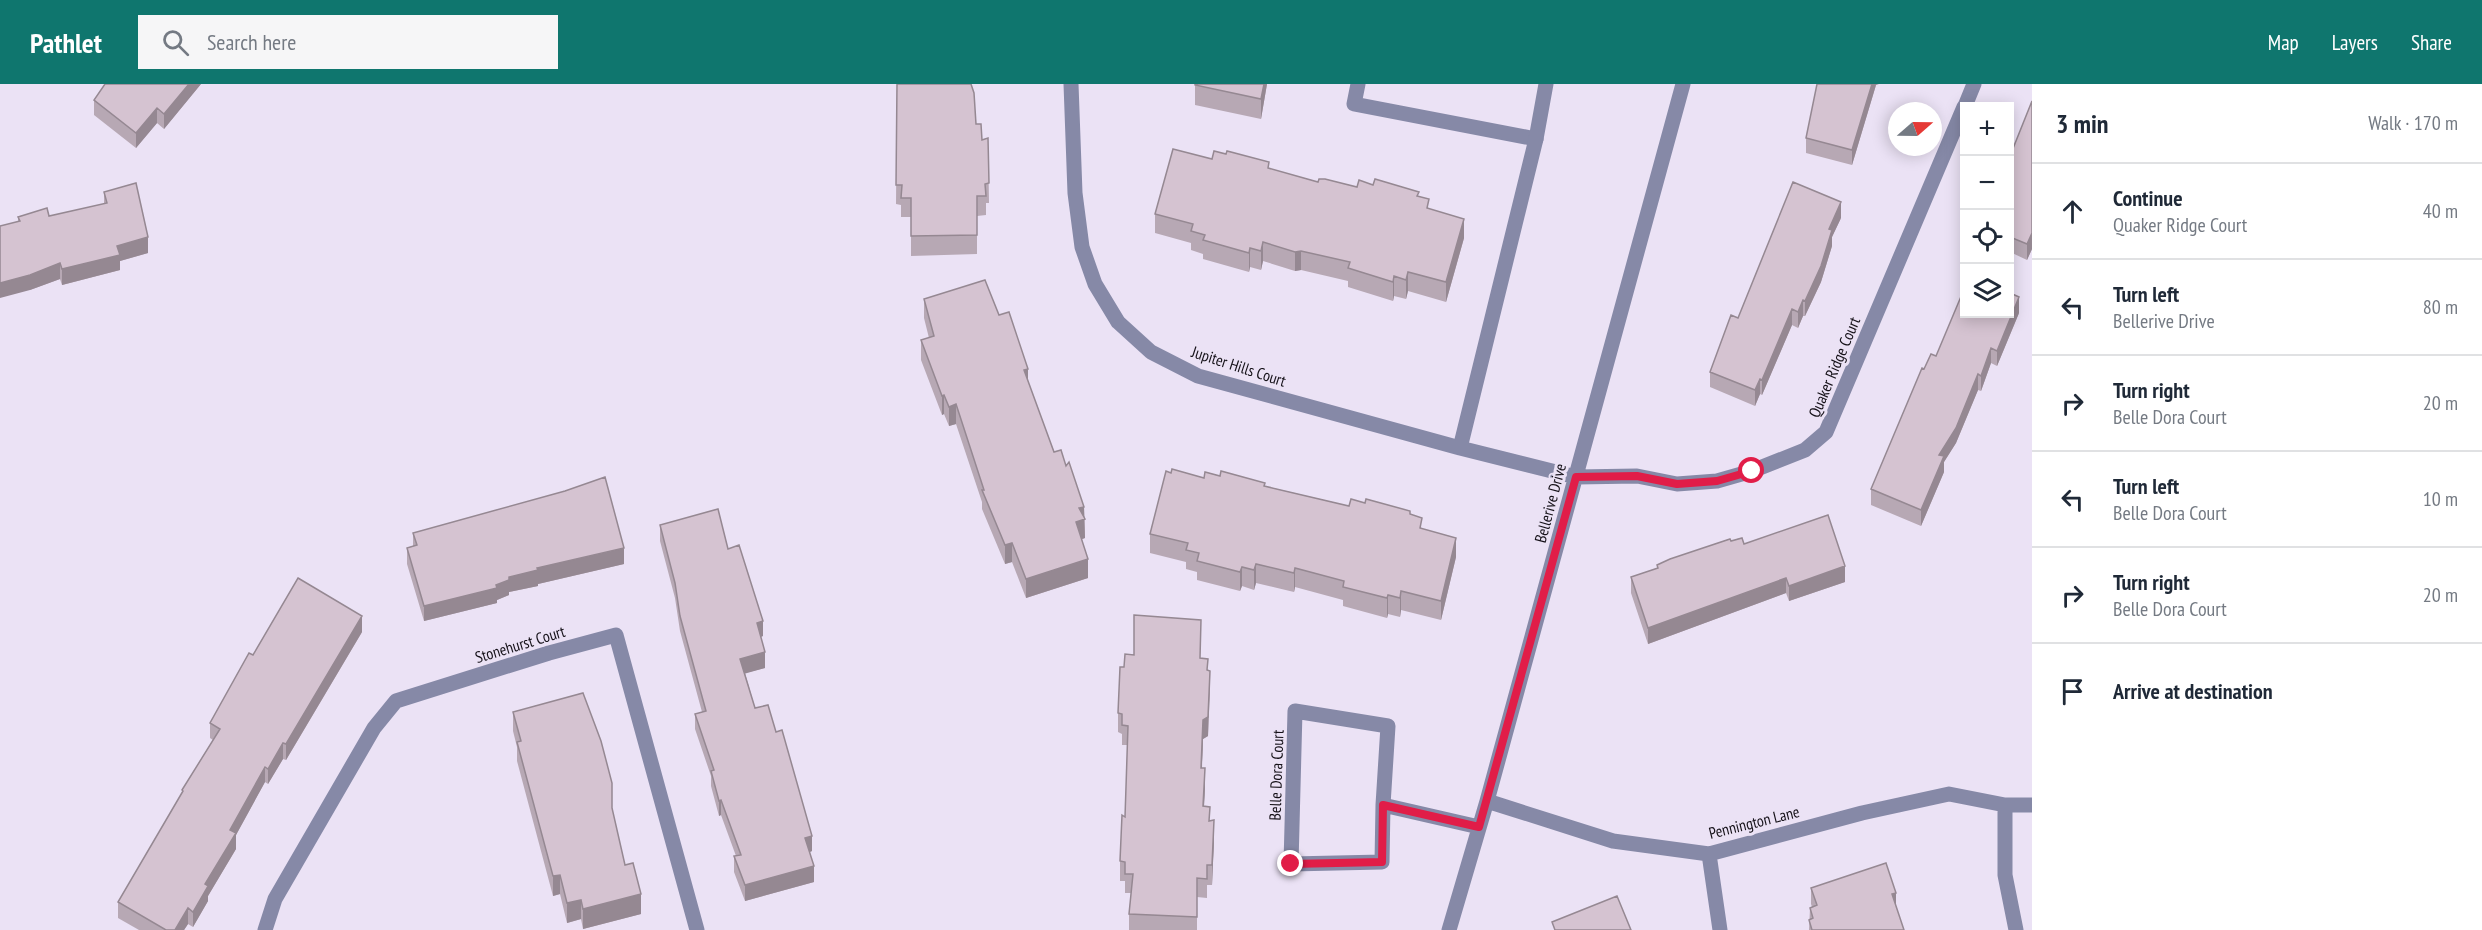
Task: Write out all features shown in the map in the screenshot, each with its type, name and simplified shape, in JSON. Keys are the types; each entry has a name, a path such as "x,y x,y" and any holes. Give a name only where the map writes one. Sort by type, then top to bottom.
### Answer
{"street":[{"name":"Jupiter Hills Court","path":"1071,84 1075,193 1082,247 1095,284 1118,322 1151,352 1198,376 1460,448 1576,477"},
{"path":"1358,84 1354,104 1536,139"},
{"path":"1460,448 1536,139 1546,84"},
{"name":"Bellerive Drive","path":"1449,930 1487,801 1683,84"},
{"name":"Quaker Ridge Court","path":"1967,102 1974,84"},
{"name":"Quaker Ridge Court","path":"1576,477 1637,476 1677,484 1717,481 1752,471 1805,450 1826,432 1960,119"},
{"name":"Stonehurst Court","path":"265,930 275,899 374,728 396,701 549,652 616,635 697,930"},
{"name":"Belle Dora Court","path":"1295,711 1388,726 1383,805 1382,862 1291,864 1295,711"},
{"name":"Pennington Lane","path":"1487,801 1613,842 1709,854 1862,813 1949,794 2005,805 2032,806"},
{"path":"1383,805 1479,827"},
{"path":"2005,805 2005,875 2016,930"},
{"path":"1709,854 1720,930"}],"building":[{"path":"105,84 189,84 164,114 157,108 136,133 94,100"},
{"path":"897,84 971,84 974,93 976,124 981,124 982,140 988,138 989,183 985,184 986,196 977,196 977,235 911,236 911,198 901,198 902,185 896,185"},
{"path":"1195,84 1264,84 1261,99"},
{"path":"1817,84 1872,84 1852,150 1806,138"},
{"path":"2032,101 2032,233 2027,244 2014,239 2014,146"},
{"path":"1173,149 1212,159 1214,151 1226,154 1227,151 1269,162 1268,168 1318,182 1319,179 1325,179 1357,187 1359,180 1373,185 1375,179 1419,192 1417,196 1429,199 1427,208 1464,219 1446,282 1408,272 1406,280 1394,276 1393,282 1348,268 1350,262 1301,251 1295,252 1263,242 1261,251 1250,248 1249,253 1203,240 1205,235 1191,231 1193,224 1155,214"},
{"path":"1793,182 1841,202 1829,229 1832,230 1821,266 1805,301 1803,300 1798,312 1792,309 1762,380 1760,379 1755,390 1710,372 1731,315 1738,318"},
{"path":"136,183 148,237 117,246 120,255 62,269 60,263 30,275 0,283 0,226 20,221 18,217 47,208 49,216 107,203 104,192"},
{"path":"985,280 999,315 1009,312 1028,369 1024,370 1054,452 1061,450 1066,466 1069,462 1084,507 1079,508 1085,519 1076,522 1088,559 1026,579 1012,543 1005,545 982,490 984,490 956,404 949,407 944,395 942,396 921,340 934,336 924,299"},
{"path":"2014,295 2019,297 2014,309"},
{"path":"1960,299 1960,318 2010,318 1997,351 1991,348 1981,376 1978,374 1956,428 1939,455 1944,456 1921,510 1871,489 1922,368 1924,369 1931,354 1936,356"},
{"path":"1172,469 1204,478 1205,472 1220,476 1221,471 1265,483 1264,486 1349,506 1351,499 1365,503 1366,499 1410,511 1410,514 1422,518 1420,528 1456,538 1441,601 1401,591 1400,598 1388,595 1387,598 1343,587 1344,581 1295,568 1294,573 1256,564 1254,570 1242,567 1240,572 1197,561 1199,553 1186,550 1188,543 1150,534 1166,471 1171,473"},
{"path":"605,477 624,548 537,568 538,570 509,577 509,580 496,585 497,588 424,606 407,548 417,545 413,533 565,491"},
{"path":"718,509 728,549 739,545 763,621 757,623 765,652 740,659 755,708 768,705 776,732 782,730 812,836 805,838 814,866 745,885 734,856 741,855 721,800 719,801 711,771 714,770 695,714 706,711 680,616 675,583 660,525"},
{"path":"1828,515 1845,566 1789,586 1786,578 1648,628 1631,577 1658,568 1657,565 1670,559 1730,539 1731,541 1742,538 1744,544"},
{"path":"298,578 362,616 286,744 283,743 268,769 265,767 230,830 236,833 205,884 208,886 193,912 188,908 175,930 166,930 118,902 220,729 210,723 249,653 253,655"},
{"path":"1134,615 1201,620 1200,658 1208,659 1207,670 1210,671 1208,717 1203,720 1201,768 1205,768 1203,806 1210,807 1209,821 1214,820 1212,865 1207,865 1207,879 1197,878 1197,917 1129,914 1133,874 1125,874 1125,862 1120,861 1122,815 1125,817 1128,726 1122,725 1122,714 1118,713 1120,667 1124,667 1125,654 1134,655"},
{"path":"583,693 601,741 612,783 612,808 625,865 633,863 641,894 583,909 581,900 567,903 560,875 553,876 517,742 521,741 513,712"},
{"path":"1886,863 1896,893 1892,894 1904,930 1812,930 1809,920 1813,918 1810,908 1817,905 1811,888"},
{"path":"1617,896 1631,930 1555,930 1552,922"}],"route":[{"path":"1291,864 1382,862 1383,805 1479,827 1576,477 1637,476 1677,484 1717,481 1752,471"}]}
